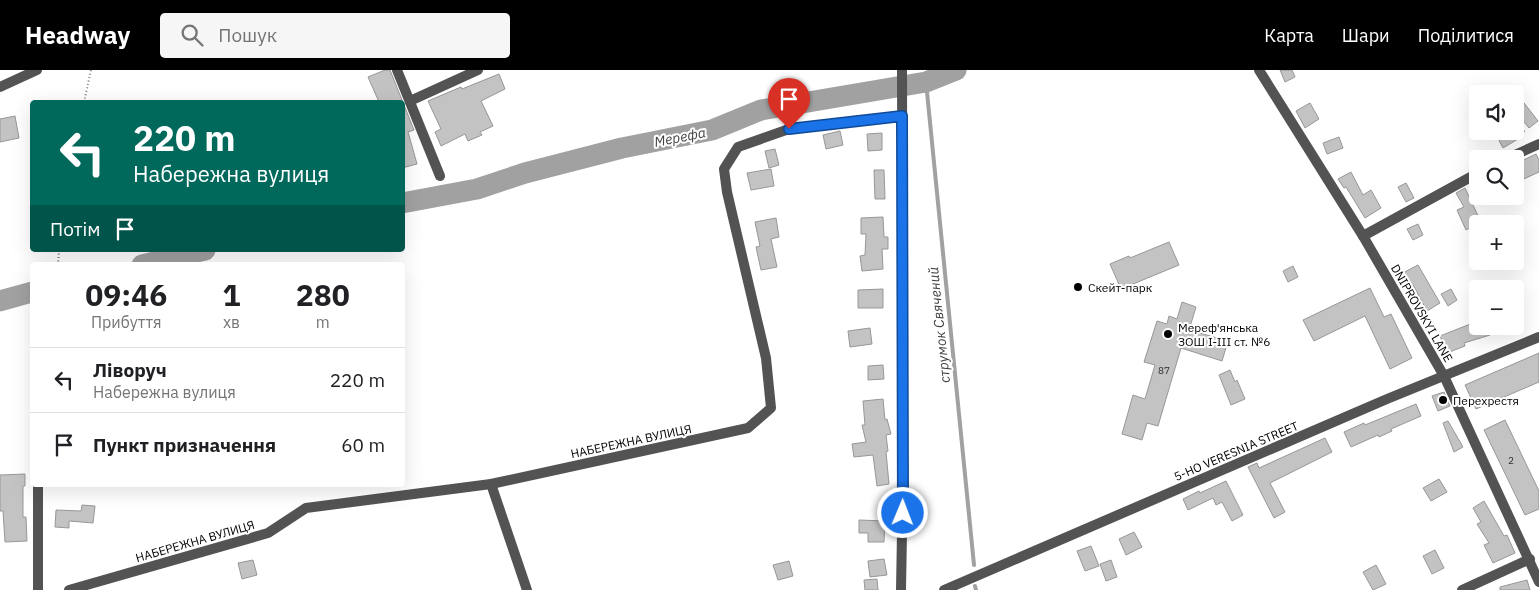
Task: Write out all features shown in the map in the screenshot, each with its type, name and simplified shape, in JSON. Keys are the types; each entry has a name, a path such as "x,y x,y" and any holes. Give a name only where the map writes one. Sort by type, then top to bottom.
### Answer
{"street":[{"path":"0,88 37,70"},
{"path":"397,70 440,176"},
{"path":"410,101 478,70"},
{"path":"901,590 904,475 902,70"},
{"name":"DNIPROVSKYI LANE","path":"1259,70 1363,236 1444,376 1539,582"},
{"name":"НАБЕРЕЖНА ВУЛИЦЯ","path":"69,590 268,533 306,508 491,484 748,428 771,408 766,358 726,192 724,169 738,147 789,129 902,116"},
{"path":"1524,151 1539,144"},
{"path":"1363,236 1469,178"},
{"name":"5-HO VERESNIA STREET","path":"944,590 1539,337"},
{"path":"491,484 527,590"},
{"path":"38,487 38,590"},
{"path":"1462,590 1530,559"}],"path":[{"path":"84,100 91,70"}],"building":[{"path":"385,70 390,70 402,100 378,100 368,77"},
{"path":"1280,70 1292,70 1295,77 1285,82"},
{"path":"499,74 505,89 481,101 493,126 480,132 482,135 468,141 465,134 441,146 435,132 441,129 428,101"},
{"path":"1310,103 1319,119 1305,128 1296,111"},
{"path":"1524,103 1538,121 1529,128 1524,122"},
{"path":"405,108 414,130 408,132 417,164 405,167"},
{"path":"15,116 19,138 0,142 0,119"},
{"path":"840,131 843,145 826,149 823,135"},
{"path":"882,133 882,150 868,151 867,134"},
{"path":"1339,137 1343,148 1327,154 1323,143"},
{"path":"1499,140 1516,140 1503,148"},
{"path":"775,149 779,165 769,168 765,151"},
{"path":"1536,154 1539,160 1539,172 1524,179 1524,160"},
{"path":"771,169 774,186 751,190 747,173"},
{"path":"874,170 884,170 885,199 875,199"},
{"path":"1351,172 1363,195 1371,190 1381,208 1365,218 1346,187 1344,188 1338,179"},
{"path":"1406,183 1414,198 1406,202 1398,187"},
{"path":"1465,188 1469,196 1469,205 1473,205 1478,215 1469,215 1469,228 1466,230 1457,210 1464,207 1456,193"},
{"path":"883,217 884,237 888,237 888,249 882,249 883,269 862,271 860,256 865,255 866,234 861,234 861,218"},
{"path":"776,218 779,237 771,239 777,267 761,270 756,247 760,246 755,222"},
{"path":"1418,224 1423,235 1413,240 1407,229"},
{"path":"1169,242 1179,265 1121,289 1110,264"},
{"path":"1418,265 1440,303 1427,311 1413,285 1407,289 1399,275"},
{"path":"1293,266 1298,277 1288,282 1283,271"},
{"path":"1370,288 1384,317 1391,314 1412,358 1390,369 1365,316 1314,341 1303,320"},
{"path":"883,289 883,308 858,308 858,290"},
{"path":"1451,289 1457,300 1448,306 1441,294"},
{"path":"1182,302 1196,307 1189,330 1228,341 1222,361 1181,348 1158,426 1147,423 1142,440 1122,434 1133,395 1145,399 1155,365 1144,362 1157,321 1167,324 1169,316 1177,319"},
{"path":"1469,325 1469,335 1490,335 1464,343 1465,346 1447,353 1440,336"},
{"path":"870,328 872,344 850,347 848,331"},
{"path":"1539,353 1539,382 1476,409 1465,385"},
{"path":"883,365 884,379 868,380 868,366"},
{"path":"1230,370 1235,382 1237,380 1245,399 1231,405 1219,375"},
{"path":"1444,392 1450,406 1438,411 1432,396"},
{"path":"883,399 885,420 887,419 891,434 886,435 889,484 877,486 873,455 854,457 852,444 866,442 862,425 865,425 863,401"},
{"path":"1416,404 1421,416 1391,429 1392,431 1379,437 1378,435 1351,447 1344,432"},
{"path":"1505,420 1539,491 1539,509 1525,515 1484,430"},
{"path":"1448,421 1463,447 1454,452 1443,423"},
{"path":"1325,438 1332,452 1270,483 1285,512 1274,518 1248,467 1257,463 1259,468"},
{"path":"25,474 23,517 26,517 27,541 5,542 3,511 0,511 0,475"},
{"path":"1439,479 1447,492 1431,501 1423,488"},
{"path":"1226,481 1243,515 1232,521 1222,502 1216,505 1213,498 1188,510 1183,499"},
{"path":"1484,501 1504,536 1507,535 1515,553 1493,563 1484,545 1489,543 1477,524 1481,522 1473,508"},
{"path":"82,505 95,506 93,523 69,521 69,528 55,527 56,510 81,511"},
{"path":"859,520 885,521 884,542 868,542 868,533 859,533"},
{"path":"1134,532 1142,547 1126,555 1119,539"},
{"path":"1091,546 1099,566 1085,571 1077,551"},
{"path":"1435,550 1444,568 1432,574 1423,556"},
{"path":"884,559 887,575 870,577 868,561"},
{"path":"253,560 257,575 242,579 238,563"},
{"path":"1111,560 1117,577 1106,581 1100,564"},
{"path":"789,561 793,576 778,580 773,565"},
{"path":"1376,565 1386,584 1373,590 1363,572"},
{"path":"877,579 878,590 865,590 864,580"},
{"path":"1527,580 1530,590 1500,590 1500,587"}],"waterway":[{"name":"Мерефа","path":"405,202 477,189 525,173 622,148 712,130 761,110 926,82 956,70"},
{"name":"струмок Свячений","path":"926,82 974,565"},
{"name":"Мерефа","path":"155,262 197,252"},
{"name":"Мерефа","path":"0,301 30,293"},
{"name":"струмок Свячений","path":"975,586 976,590"}],"place":[{"name":"Скейт-парк","path":"1078,287"},
{"name":"Мереф'янська ЗОШ І-ІІІ ст. №6","path":"1168,334"},
{"name":"Перехрестя","path":"1443,400"}],"route":[{"path":"789,129 902,116 903,513"}]}
